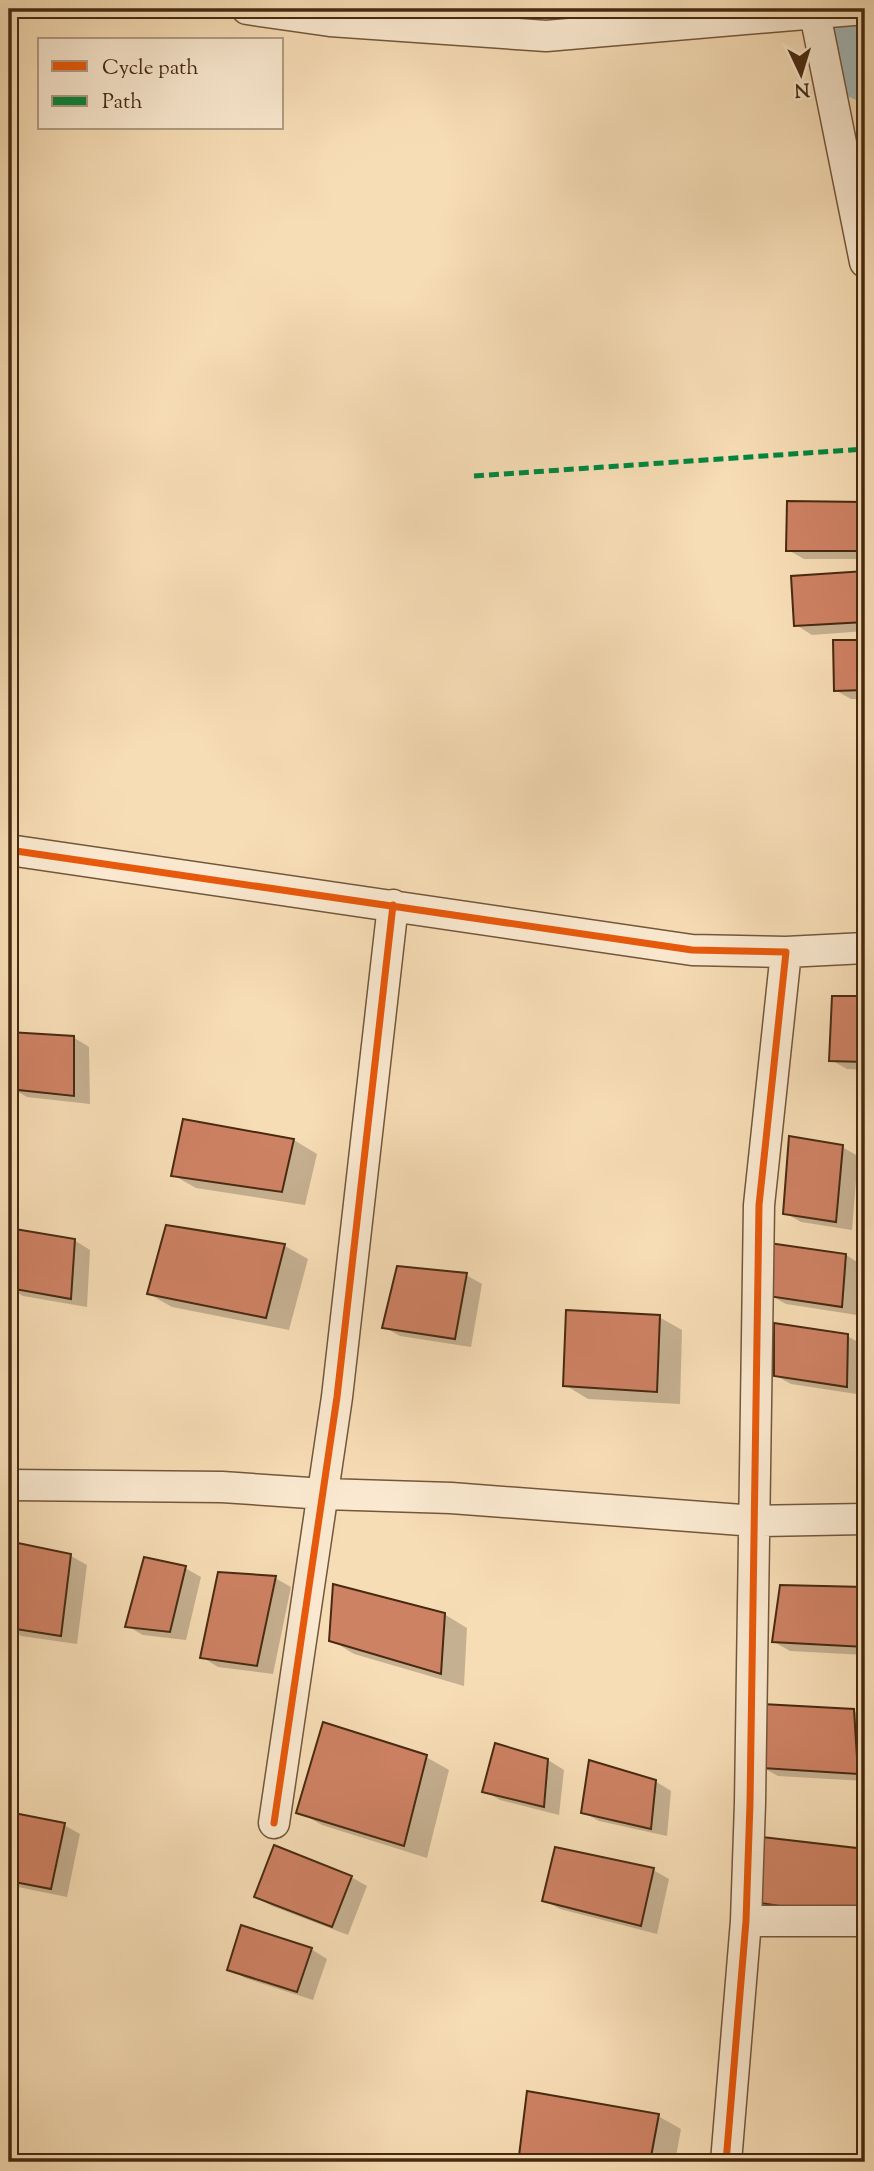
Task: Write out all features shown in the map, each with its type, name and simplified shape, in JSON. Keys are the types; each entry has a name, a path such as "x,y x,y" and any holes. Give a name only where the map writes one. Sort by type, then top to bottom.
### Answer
{"street":[{"path":"247,9 330,21 547,36 865,9"},
{"path":"819,12 865,262"},
{"path":"9,850 692,950 786,952 865,948"},
{"path":"274,1823 337,1397 393,905"},
{"path":"726,2162 746,1921 759,1205 786,952"},
{"path":"9,1485 222,1487 451,1498 755,1521 865,1519"},
{"path":"746,1921 865,1921"}],"building":[{"path":"787,501 865,502 865,551 786,551"},
{"path":"865,571 865,622 794,626 791,576"},
{"path":"833,640 865,640 865,690 834,691"},
{"path":"832,996 865,996 865,1062 829,1061"},
{"path":"9,1032 74,1036 74,1096 9,1089"},
{"path":"183,1119 294,1139 282,1192 171,1176"},
{"path":"789,1136 843,1145 836,1222 783,1214"},
{"path":"166,1225 285,1244 266,1318 147,1294"},
{"path":"9,1228 75,1239 71,1299 9,1288"},
{"path":"769,1243 846,1254 842,1307 768,1296"},
{"path":"397,1266 467,1273 455,1339 382,1328"},
{"path":"566,1310 660,1315 657,1392 563,1386"},
{"path":"774,1323 848,1334 847,1387 774,1376"},
{"path":"13,1542 71,1554 61,1636 9,1628 9,1578"},
{"path":"144,1557 186,1566 170,1632 125,1627"},
{"path":"218,1572 276,1576 257,1666 200,1658"},
{"path":"333,1584 445,1613 441,1674 329,1641"},
{"path":"780,1585 865,1587 865,1647 772,1642"},
{"path":"760,1704 854,1709 858,1774 760,1768"},
{"path":"323,1722 427,1755 404,1846 296,1813"},
{"path":"495,1743 548,1759 544,1807 482,1792"},
{"path":"589,1760 656,1780 651,1829 581,1813"},
{"path":"9,1812 65,1823 51,1889 9,1881"},
{"path":"761,1837 865,1849 860,1918 754,1902"},
{"path":"274,1845 352,1876 332,1927 254,1897"},
{"path":"555,1847 654,1868 641,1926 542,1901"},
{"path":"241,1925 312,1948 297,1992 227,1970"},
{"path":"527,2091 659,2114 650,2162 552,2162 519,2156"}],"waterway":[{"path":"852,9 865,68"}],"marked path":[{"path":"474,476 865,449"}],"cycle path":[{"path":"9,850 692,950 786,952 759,1205 746,1921 726,2162"},
{"path":"274,1823 337,1397 393,905"}]}
